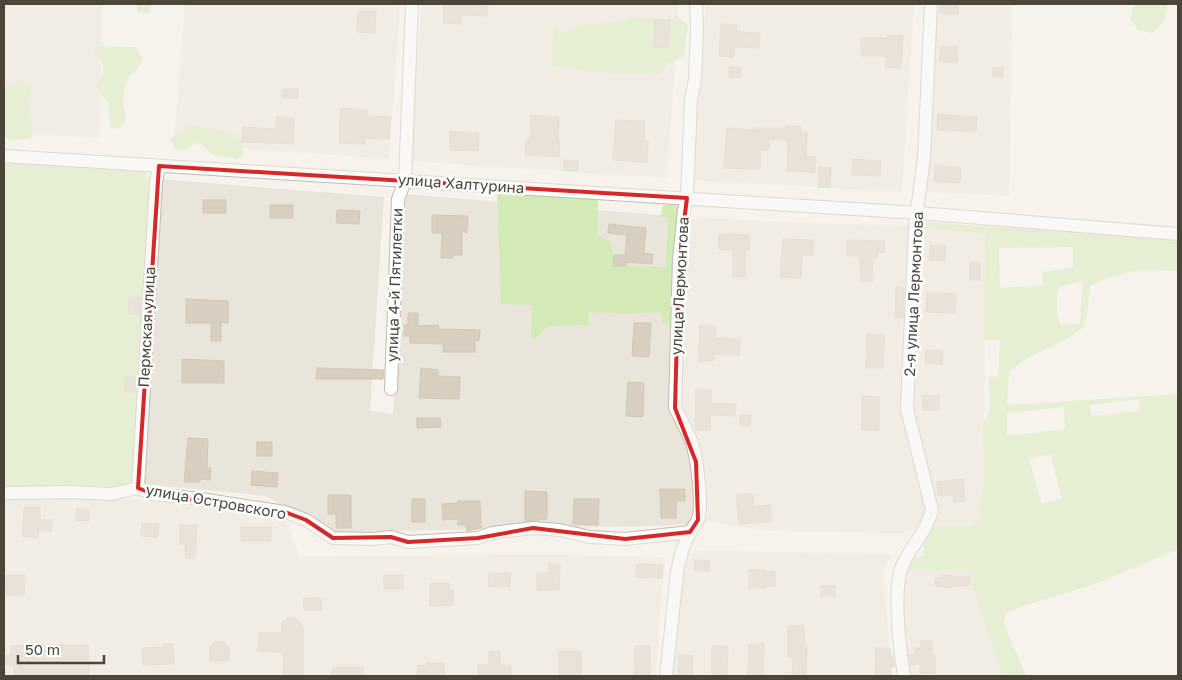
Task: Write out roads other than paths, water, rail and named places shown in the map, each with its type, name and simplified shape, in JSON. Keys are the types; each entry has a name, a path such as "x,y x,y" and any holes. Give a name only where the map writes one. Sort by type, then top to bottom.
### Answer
{"street":[{"name":"улица 4-й Пятилетки","path":"391,389 398,199 405,181 412,4"},
{"name":"улица Лермонтова","path":"666,676 677,573 690,532 698,520 699,500 697,471 692,444 675,408 679,260 687,198 691,99 696,80 696,4"},
{"name":"2-я улица Лермонтова","path":"904,676 898,639 898,576 903,564 929,522 932,510 907,409 915,225 924,158 931,4"},
{"name":"улица Халтурина","path":"4,156 918,212 1178,234"},
{"name":"Пермская улица","path":"138,488 156,183 159,166"},
{"name":"улица Островского","path":"4,493 70,492 111,494 138,488 153,494 285,512 306,520 334,538 373,539 391,537 408,542 478,538 492,533 533,528 560,530 590,538 625,539 690,532"}]}
